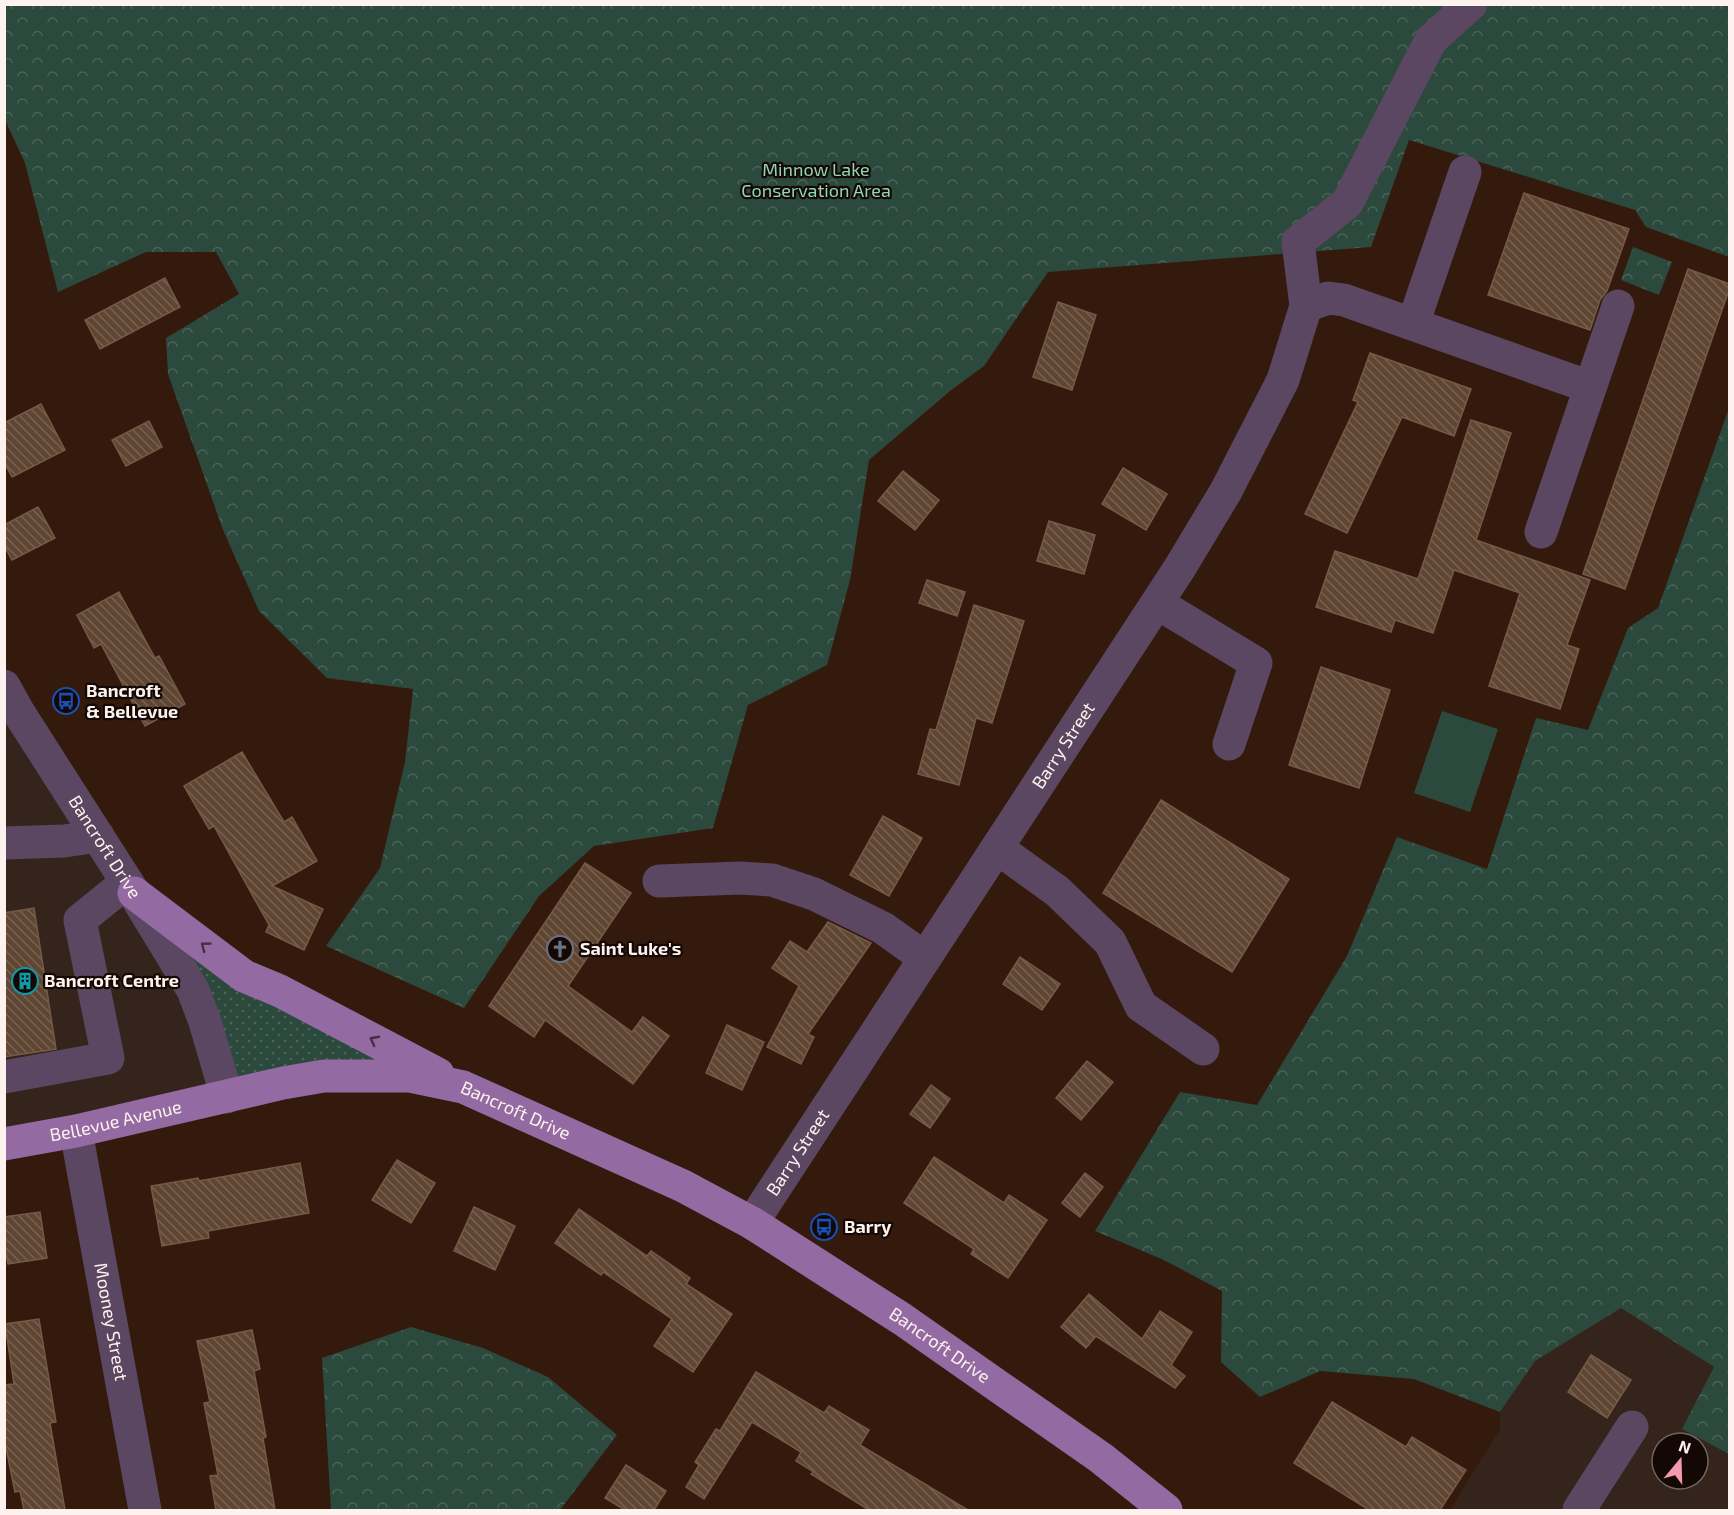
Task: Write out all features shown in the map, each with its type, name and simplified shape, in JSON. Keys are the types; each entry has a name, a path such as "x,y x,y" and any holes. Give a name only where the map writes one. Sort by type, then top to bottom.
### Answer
{"main road":[{"path":"131,888 244,976 280,991 463,1087"},
{"name":"Bancroft Drive","path":"227,1097 324,1076 410,1076 463,1087 683,1186 752,1223 902,1319 1101,1458 1166,1510"},
{"name":"Bellevue Avenue","path":"4,1144 76,1131 227,1097"}],"street":[{"name":"Barry Street","path":"752,1223 1156,603 1220,500 1283,380 1306,306 1298,242 1347,203 1431,39 1471,4"},
{"path":"1413,324 1465,172"},
{"path":"1306,306 1328,298 1344,300 1590,387"},
{"path":"1541,532 1618,306"},
{"path":"1156,603 1256,663 1230,744"},
{"name":"Bancroft Drive","path":"4,686 193,990 227,1097"},
{"path":"4,843 64,841 98,836"},
{"path":"997,848 1058,891 1110,942 1141,1006 1203,1049"},
{"path":"659,881 741,878 772,880 814,894 884,928 925,958"},
{"path":"4,1077 108,1058 80,920 131,888"},
{"name":"Mooney Street","path":"76,1131 146,1510"},
{"path":"1579,1510 1632,1427"}],"shaded area":[{"path":"4,681 135,890 229,1094 5,1141"},
{"path":"1621,1308 1715,1368 1683,1429 1687,1431 1650,1431 1650,1491 1710,1491 1710,1444 1729,1454 1729,1510 1450,1510 1500,1429 1500,1412 1535,1361"}],"green space":[{"name":"Minnow Lake Conservation Area","path":"4,5 1729,5 1729,257 1646,227 1635,210 1409,140 1371,247 1048,272 984,366 950,391 869,460 850,580 827,665 748,705 713,828 594,846 539,896 464,1008 326,946 380,868 405,762 413,689 327,678 259,611 223,530 168,374 166,338 239,294 216,252 146,252 58,292 25,163 5,120"},
{"path":"1633,247 1672,262 1659,295 1621,280"},
{"path":"1729,408 1729,1454 1710,1444 1710,1431 1682,1429 1714,1367 1621,1308 1535,1361 1500,1412 1414,1379 1320,1371 1260,1397 1221,1362 1222,1291 1164,1260 1095,1231 1180,1092 1257,1105 1347,956 1397,837 1487,869 1536,718 1588,730 1628,628 1658,608"},
{"path":"1442,711 1498,729 1470,812 1414,793"},
{"path":"135,890 245,974 463,1084 229,1094"},
{"path":"411,1327 483,1348 548,1377 617,1435 560,1510 331,1510 322,1358"}],"building":[{"path":"1524,193 1629,229 1607,291 1600,300 1590,330 1488,295"},
{"path":"1688,269 1730,284 1730,287 1625,589 1583,574"},
{"path":"165,278 180,307 100,349 85,320"},
{"path":"1058,302 1096,315 1072,390 1033,377"},
{"path":"1370,353 1471,389 1454,436 1402,417 1347,533 1305,514 1358,402 1353,400"},
{"path":"41,404 65,450 12,477 4,462 4,423"},
{"path":"1471,420 1511,433 1476,540 1590,580 1567,645 1579,649 1560,709 1489,686 1520,593 1454,570 1433,633 1395,620 1391,632 1316,607 1335,551 1418,579"},
{"path":"149,421 162,447 126,466 112,440"},
{"path":"1123,468 1167,494 1146,530 1102,504"},
{"path":"903,471 939,500 915,530 878,501"},
{"path":"38,507 55,538 12,560 4,545 4,525"},
{"path":"1049,521 1095,535 1084,574 1037,561"},
{"path":"927,580 965,592 957,616 919,603"},
{"path":"119,592 155,658 159,656 185,704 145,726 101,644 94,648 77,615"},
{"path":"974,605 1024,621 992,723 976,718 959,785 918,774 930,729 936,730"},
{"path":"1321,667 1390,690 1359,788 1289,765"},
{"path":"242,752 284,822 292,817 317,861 272,886 323,909 304,950 266,932 269,925 214,826 209,829 184,786"},
{"path":"1161,800 1289,879 1232,972 1103,893"},
{"path":"883,816 922,838 889,896 850,875"},
{"name":"Saint Luke's","path":"585,863 631,893 568,986 632,1032 643,1017 669,1036 633,1084 545,1020 534,1037 489,1006"},
{"name":"Bancroft Centre","path":"34,908 56,1049 4,1057 4,913"},
{"path":"828,922 871,943 808,1034 814,1037 801,1064 767,1047 799,986 772,968 790,941 807,952"},
{"path":"1020,957 1060,984 1042,1010 1003,984"},
{"path":"727,1025 764,1042 742,1090 706,1073"},
{"path":"1087,1061 1113,1082 1081,1120 1056,1098"},
{"path":"931,1085 950,1099 930,1128 910,1114"},
{"path":"934,1157 1004,1203 1009,1195 1047,1220 1008,1278 971,1254 974,1249 904,1203"},
{"path":"397,1160 435,1183 411,1223 372,1200"},
{"path":"300,1163 309,1213 208,1231 209,1238 162,1246 151,1186 198,1178 199,1181"},
{"path":"1085,1173 1103,1187 1080,1217 1062,1203"},
{"path":"474,1207 515,1226 495,1270 454,1251"},
{"path":"579,1209 647,1256 651,1251 690,1278 686,1284 732,1314 693,1372 654,1346 672,1319 603,1272 601,1275 555,1243"},
{"path":"40,1212 47,1258 8,1264 4,1243 4,1217"},
{"path":"1089,1294 1142,1339 1160,1311 1192,1332 1171,1365 1185,1376 1175,1388 1096,1336 1086,1348 1061,1327"},
{"path":"39,1319 56,1422 50,1423 65,1510 24,1510 20,1491 15,1492 4,1438 4,1385 14,1384 5,1324"},
{"path":"252,1330 260,1369 254,1371 266,1437 263,1438 275,1510 216,1510 210,1476 218,1475 204,1403 210,1402 197,1341"},
{"path":"1591,1355 1631,1380 1607,1418 1568,1392"},
{"path":"756,1372 824,1413 829,1406 869,1430 860,1445 968,1510 869,1510 811,1474 814,1472 796,1461 801,1452 752,1422 704,1499 686,1487 699,1465 695,1462 716,1429 720,1431"},
{"path":"1332,1402 1406,1447 1412,1437 1466,1470 1440,1510 1369,1510 1294,1463"},
{"path":"626,1465 666,1491 654,1510 625,1510 605,1498"}],"place":[{"name":"Bancroft & Bellevue","path":"66,701"},
{"name":"Saint Luke's","path":"560,949"},
{"name":"Bancroft Centre","path":"25,981"},
{"name":"Barry","path":"824,1227"}]}
